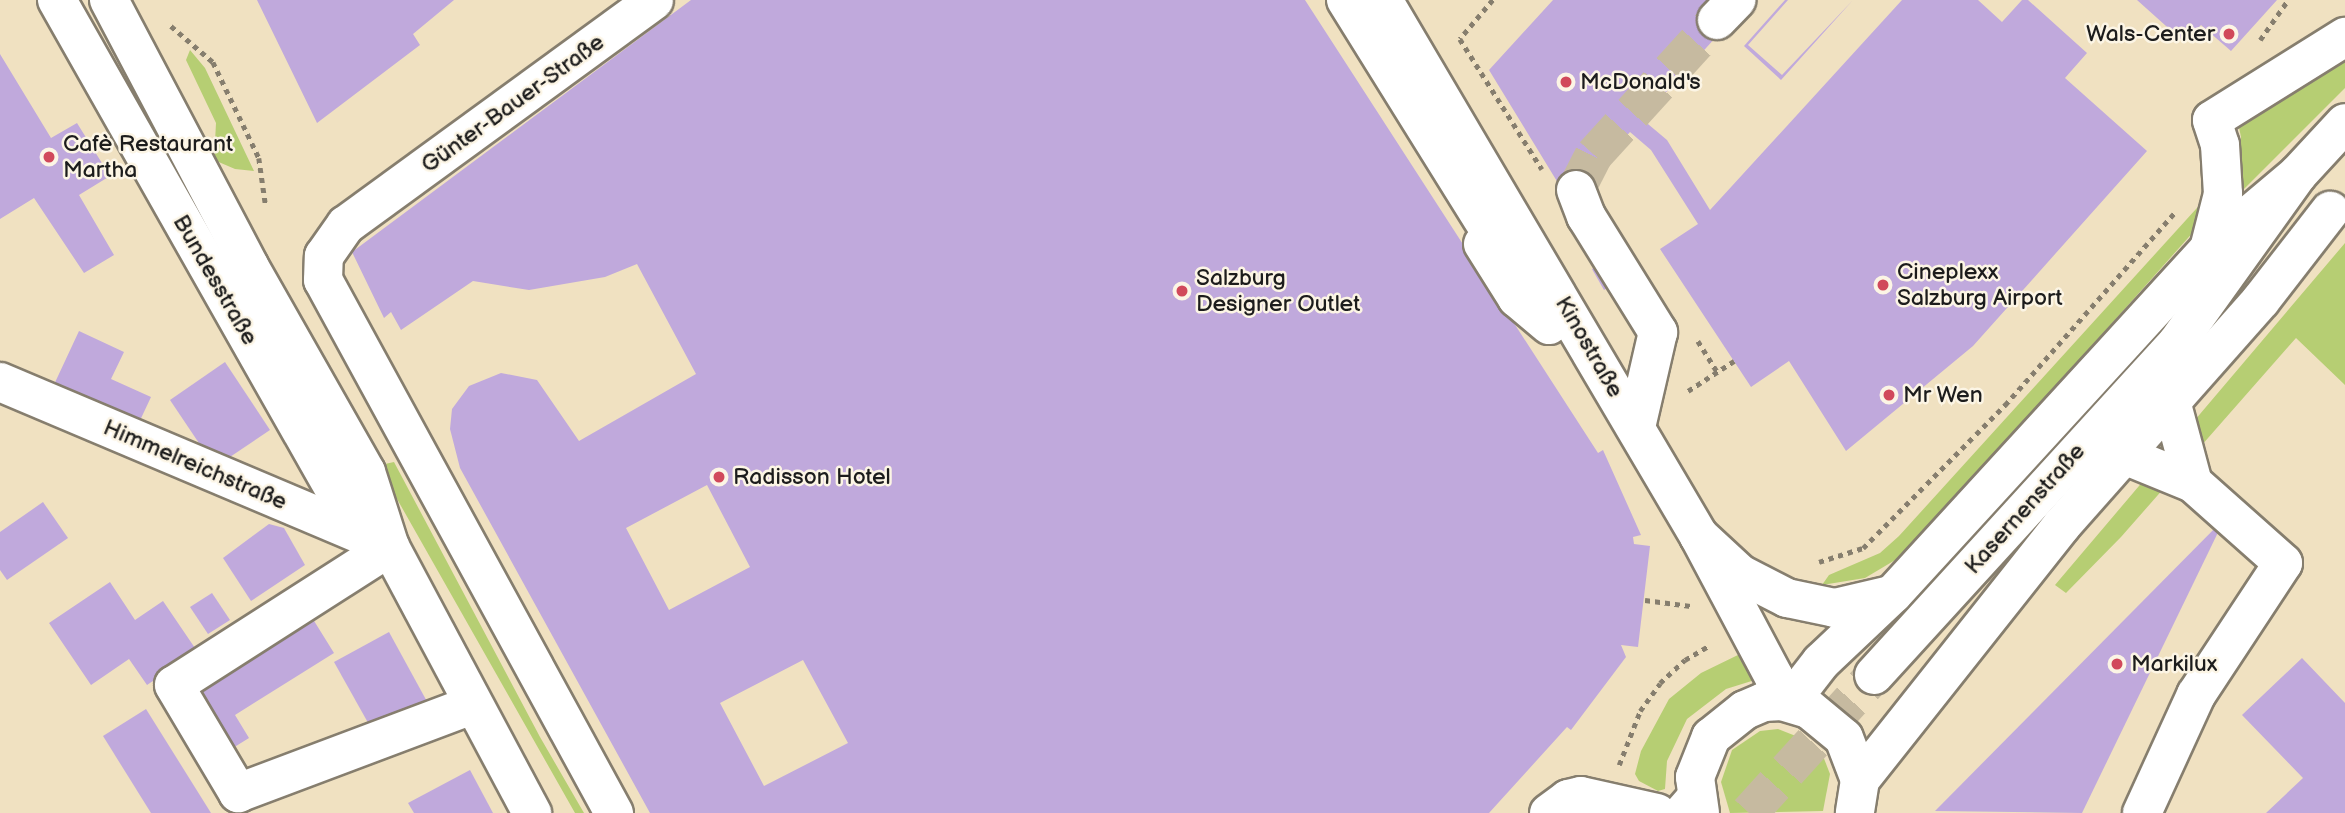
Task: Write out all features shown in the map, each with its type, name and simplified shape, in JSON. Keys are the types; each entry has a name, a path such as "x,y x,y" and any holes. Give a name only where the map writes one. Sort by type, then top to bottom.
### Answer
{"main road":[{"name":"Bundesstraße","path":"57,0 337,494 390,547"},
{"name":"Bundesstraße","path":"109,0 249,266 366,472 390,547 531,813"},
{"name":"Günter-Bauer-Straße","path":"614,813 327,291 324,256 332,239 370,207 654,0"},
{"path":"1329,0 1517,298 1549,325 1617,394"},
{"path":"1346,0 1549,325"},
{"name":"Kinostraße","path":"1382,0 1636,426 1699,536 1786,702"},
{"path":"2208,248 2223,194 2220,145 2212,120 2345,37"},
{"name":"Kasernenstraße","path":"2177,343 2298,174 2345,123"},
{"path":"1786,702 1821,662 1893,594 2208,248 2298,174"},
{"path":"1576,190 1586,216 1658,332 1636,426"},
{"path":"1857,797 2062,525 2260,300 2337,203"},
{"name":"Kasernenstraße","path":"1874,675 2177,343 2337,203"},
{"name":"Himmelreichstraße","path":"0,382 390,547"},
{"path":"2172,401 2193,483"},
{"path":"2124,455 2193,483 2283,563 2196,695 2143,813"},
{"path":"1699,536 1740,574 1787,598 1835,608 1893,594"},
{"path":"390,547 174,685 238,793 472,705"},
{"path":"1693,808 1695,777 1711,737 1745,710 1764,702 1786,702 1829,721 1844,738 1857,797"},
{"path":"1549,813 1568,799 1581,796 1657,813"}],"path":[{"path":"167,23 213,62 259,159 265,217"},
{"path":"1787,598 1808,569 1825,558 1863,548 2005,405 2185,200"},
{"path":"1646,600 1697,607"},
{"path":"1611,801 1625,743 1640,711 1660,683 1685,660 1713,644 1708,631"}],"green space":[{"path":"190,50 205,68 254,171 235,169 214,160 216,123 186,60"},
{"path":"2345,60 2345,88 2238,195 2241,137 2236,113 2279,102"},
{"path":"2206,198 2196,229 1907,553 1865,578 1822,585 1829,575 1880,553 1899,536"},
{"path":"2345,243 2345,385 2296,338 2121,537 2066,593 2055,585"},
{"path":"394,462 540,737 584,813 575,813 384,476 385,464"},
{"path":"1740,654 1758,679 1726,689 1687,719 1667,761 1665,789 1658,791 1639,781 1635,774 1641,751 1669,699 1701,673"},
{"path":"1778,729 1811,742 1823,756 1830,774 1823,811 1730,813 1721,782 1732,750 1760,731"}],"building":[{"path":"257,0 454,0 413,34 420,45 317,123"},
{"path":"691,0 1305,0 1598,453 1603,450 1641,535 1633,537 1634,544 1650,546 1638,647 1621,645 1626,657 1571,730 1567,727 1489,813 650,813 460,468 450,429 452,409 469,386 501,373 537,380 579,441 696,374 637,264 605,277 529,290 473,281 401,330 391,312 384,318 352,252","holes":["707,485 750,567 669,610 626,528","803,660 848,743 764,786 720,703"]},
{"name":"Cineplexx Salzburg Airport","path":"1553,0 1717,0 1725,27 1642,119 1667,140 1710,210 1902,0 1978,0 2002,22 2022,0 2028,0 2087,53 2065,78 2147,151 1973,346 1846,451 1789,361 1751,387 1660,249 1698,224 1651,150 1630,132 1569,201 1489,70"},
{"path":"1785,0 1788,0 1748,45 1782,75 1853,0 1781,80 1744,46"},
{"name":"Wals-Center","path":"2137,0 2277,0 2231,51 2201,25 2185,43"},
{"name":"Cafè Restaurant Martha","path":"0,54 51,138 77,123 110,176 79,195 114,255 84,273 34,198 0,219"},
{"path":"1606,261 1619,281 1604,290 1592,269"},
{"path":"79,331 124,352 111,379 151,397 136,429 51,391"},
{"path":"225,362 270,430 215,467 170,400"},
{"path":"43,502 68,538 7,580 0,570 0,532"},
{"name":"Markilux","path":"2225,518 2082,813 1935,811"},
{"path":"269,524 284,528 305,565 251,601 223,558"},
{"path":"110,582 135,620 163,601 197,651 147,685 129,659 91,685 49,623"},
{"path":"212,593 230,620 208,634 190,607"},
{"path":"311,616 334,653 235,715 249,738 228,751 214,727 221,723 199,686"},
{"path":"389,632 430,707 376,737 334,662"},
{"path":"2302,658 2345,703 2345,813 2266,813 2303,778 2242,715"},
{"path":"146,709 211,813 151,813 103,736"},
{"path":"470,770 493,813 414,813 408,803"}],"tunnel":[{"path":"1576,190 1594,155 1717,20"},
{"path":"1749,813 1874,675"}],"place":[{"name":"Wals-Center","path":"2229,34"},
{"name":"McDonald's","path":"1566,82"},
{"name":"Cafè Restaurant Martha","path":"49,157"},
{"name":"Cineplexx Salzburg Airport","path":"1883,285"},
{"name":"Salzburg Designer Outlet","path":"1182,291"},
{"name":"Mr Wen","path":"1889,395"},
{"name":"Radisson Hotel","path":"719,477"},
{"name":"Markilux","path":"2117,664"}]}
